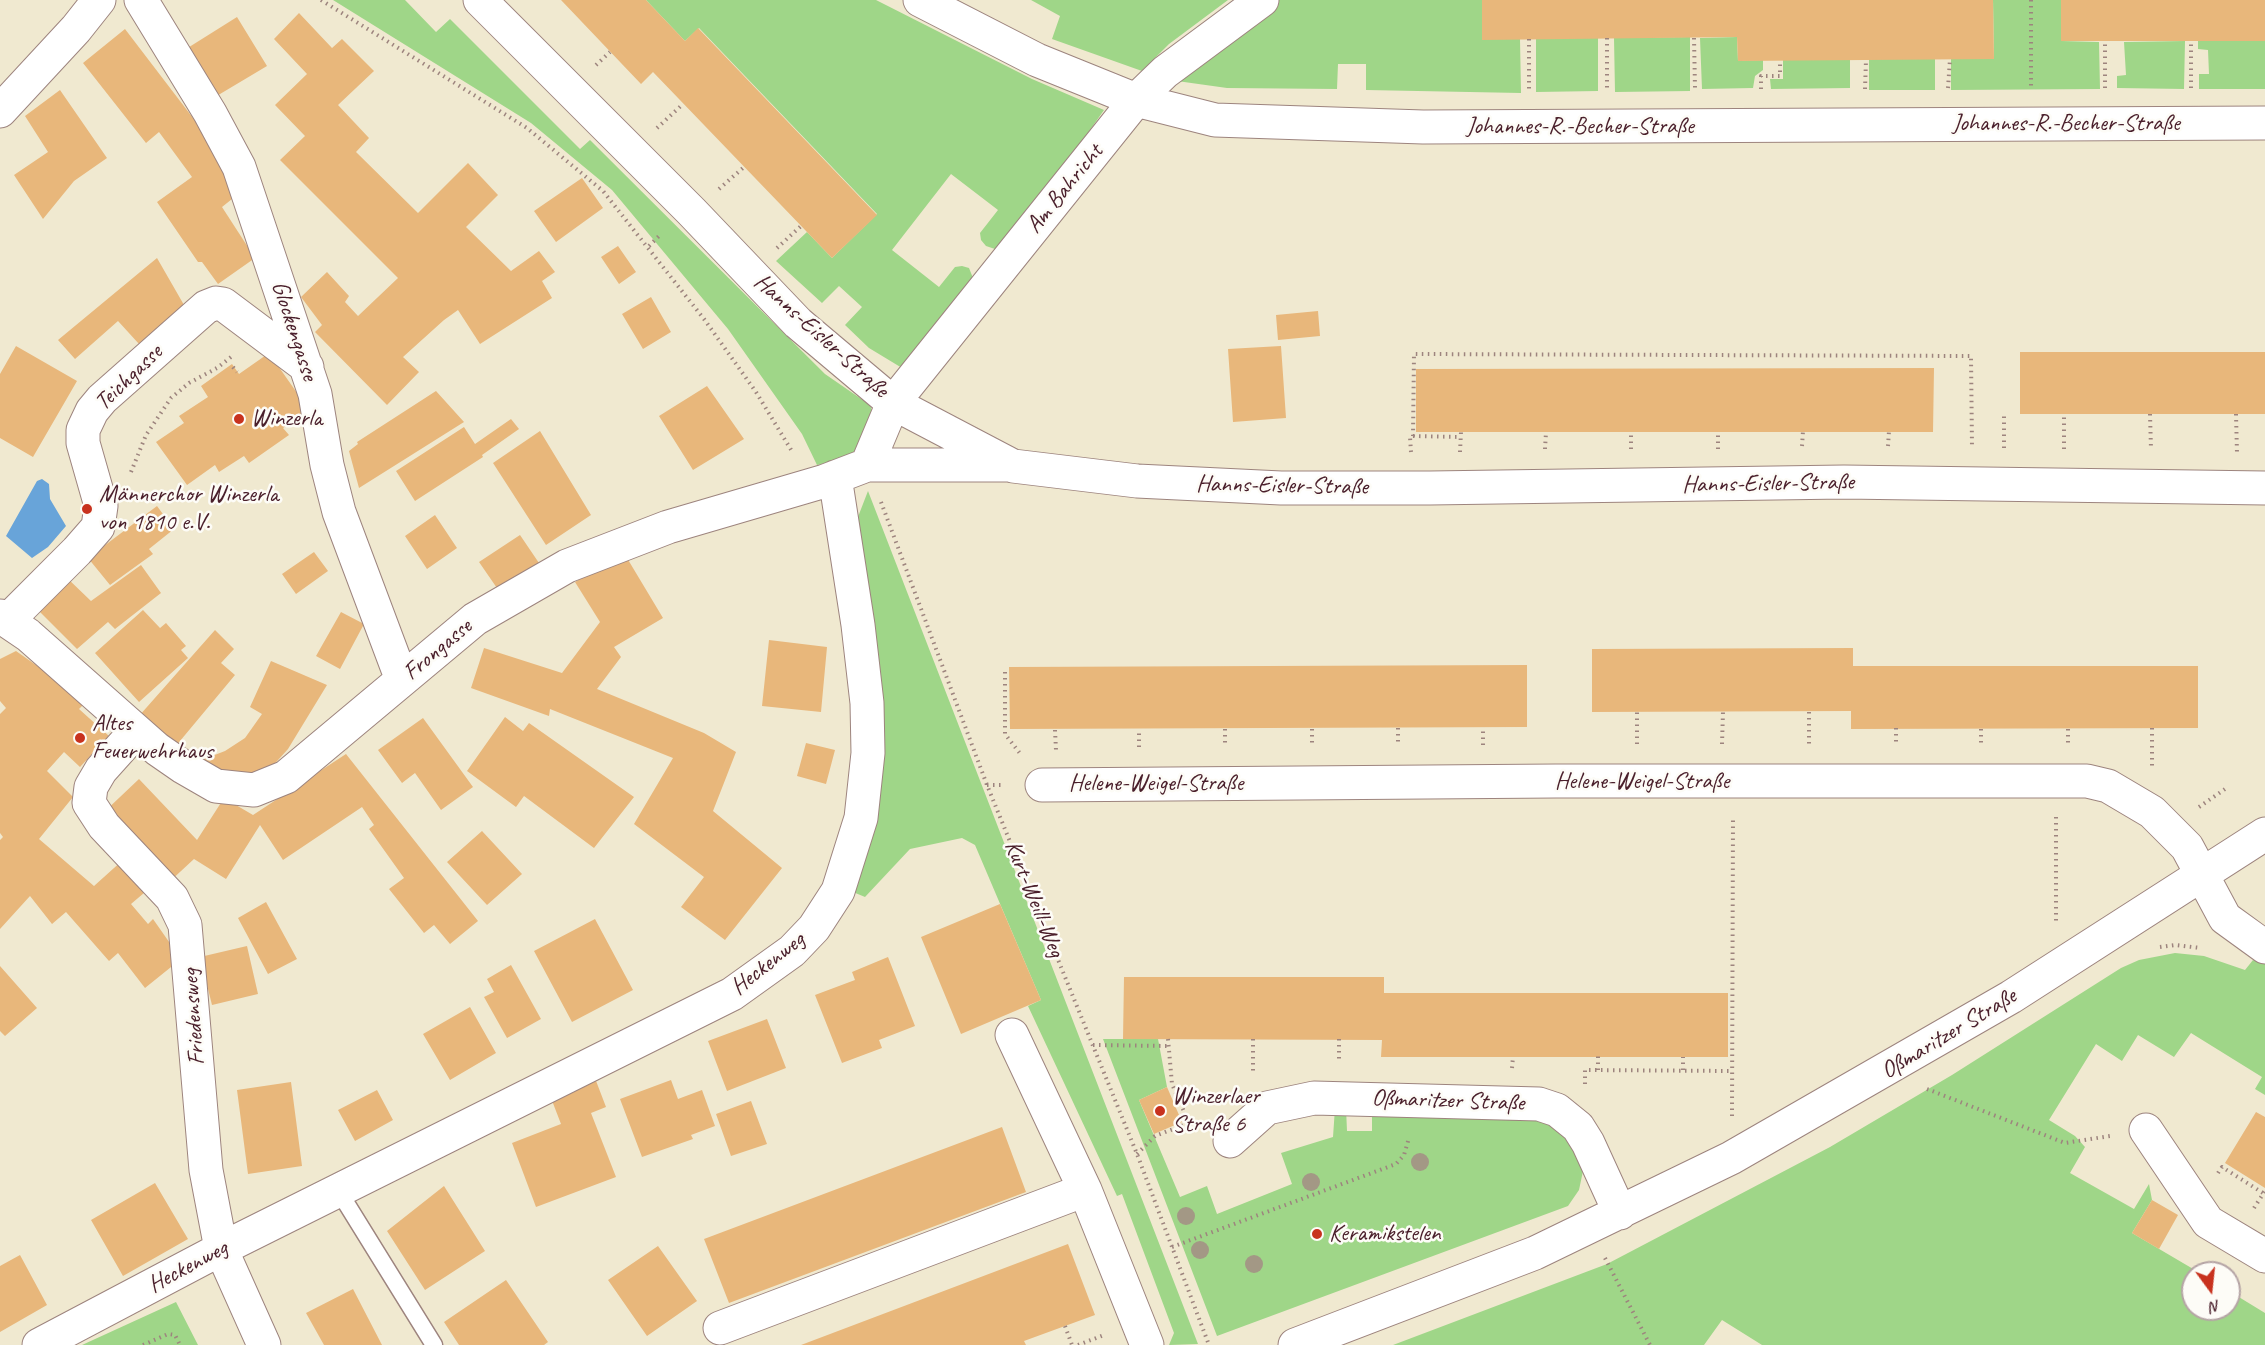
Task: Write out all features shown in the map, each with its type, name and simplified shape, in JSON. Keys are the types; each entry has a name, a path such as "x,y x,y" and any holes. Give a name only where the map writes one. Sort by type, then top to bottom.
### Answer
{"street":[{"path":"0,111 76,29 99,0"},
{"name":"Glockengasse","path":"141,0 231,149 307,367 320,414 333,492 402,680"},
{"name":"Hanns-Eisler-Straße","path":"480,0 691,211 798,323 893,403 1013,465 1137,481 1281,488 1844,482 2265,488"},
{"name":"Johannes-R.-Becher-Straße","path":"920,0 1036,60 1136,100 1215,120 1423,127 2265,123"},
{"name":"Am Bahricht","path":"893,403 1136,100 1165,72 1262,0"},
{"name":"Teichgasse","path":"101,506 83,443 86,423 102,399 211,305 223,304 307,367"},
{"path":"893,403 867,465 1013,465"},
{"name":"Frongasse","path":"4,619 28,635 136,731 174,761 216,786 244,790 262,789 286,777 475,619 567,566 668,527 822,481 867,465"},
{"name":"Heckenweg","path":"39,1345 221,1249 732,994 792,951 814,928 838,891 861,818 868,753 867,702 858,625 822,481"},
{"path":"4,619 92,536 101,518 101,506"},
{"name":"Friedensweg","path":"136,731 101,770 91,787 89,804 104,826 172,898 185,924 205,1162 221,1249 264,1345"},
{"name":"Helene-Weigel-Straße","path":"1049,772 2087,781 2108,786 2148,808 2187,847 2225,918 2265,946"},
{"name":"Oßmaritzer Straße","path":"1295,1345 1535,1253 1731,1158 2011,997 2265,834"},
{"path":"1012,1035 1085,1190 1147,1345"},
{"name":"Oßmaritzer Straße","path":"1230,1141 1267,1108 1314,1098 1539,1104 1557,1110 1578,1127 1588,1143 1620,1213"},
{"path":"2146,1130 2208,1222 2265,1256"},
{"path":"720,1328 1085,1190"}],"lane":[{"path":"338,1190 434,1345"}],"path":[{"path":"321,0 527,128 603,191 649,246 756,392 790,445 822,481"},
{"path":"2031,0 2031,96"},
{"path":"1607,38 1607,98"},
{"path":"1694,38 1695,96"},
{"path":"1529,39 1530,99"},
{"path":"2105,41 2105,95"},
{"path":"2191,41 2191,96"},
{"path":"1948,93 1950,59"},
{"path":"1762,95 1761,76 1780,76 1780,60"},
{"path":"1865,94 1866,60"},
{"path":"655,130 683,104"},
{"path":"715,192 744,167"},
{"path":"775,250 801,226"},
{"path":"101,506 114,501 123,491 146,435 171,398 189,383 217,368 260,330"},
{"path":"1411,459 1414,354 1971,356 1972,459"},
{"path":"234,367 237,372"},
{"path":"2003,459 2004,413"},
{"path":"2064,414 2064,460"},
{"path":"2150,414 2151,460"},
{"path":"2236,414 2237,460"},
{"path":"1545,459 1546,432"},
{"path":"1413,436 1461,435 1460,459"},
{"name":"Kurt-Weill-Weg","path":"867,465 987,785 1094,1045 1209,1345"},
{"path":"1049,772 1055,730"},
{"path":"2056,780 2056,934"},
{"path":"1732,1117 1733,826"},
{"path":"1137,1154 1155,1136 1189,1123 1172,1084 1168,1039"},
{"path":"1253,1039 1253,1086"},
{"path":"1094,1045 1169,1046"},
{"path":"1598,1056 1598,1070"},
{"path":"1683,1057 1683,1070"},
{"path":"1585,1070 1732,1071"},
{"path":"1919,1086 2065,1143 2146,1130"},
{"path":"1172,1247 1396,1164 1404,1155 1408,1143 1409,1100"},
{"path":"1605,1258 1650,1345"},
{"path":"1065,1326 1072,1345"},
{"path":"143,1345 168,1334 176,1335 180,1345"}],"green space":[{"path":"333,0 405,0 436,32 450,19 580,149 590,140 825,374 870,405 875,419 858,456 817,465 802,434 728,329 612,190 531,123"},
{"path":"646,0 876,0 1032,79 1104,110 1048,190 1004,245 995,249 986,246 981,240 980,233 998,210 951,174 892,250 939,287 955,267 962,266 969,268 975,283 907,371 869,348 845,325 862,307 839,286 822,303 776,261 807,232 832,258 877,214 699,28 685,41"},
{"path":"1031,0 1228,0 1169,44 1142,71 1052,39 1060,16"},
{"path":"1273,0 1482,0 1520,39 1521,93 1366,90 1366,64 1338,64 1337,89 1227,88 1177,81"},
{"path":"1993,0 2061,0 2061,41 2099,42 2100,89 1951,90 1951,59 1994,59"},
{"path":"1690,37 1690,91 1615,92 1614,38"},
{"path":"1737,37 1738,61 1763,60 1763,70 1755,76 1753,88 1702,89 1700,38"},
{"path":"1536,38 1598,38 1598,91 1536,92"},
{"path":"2185,41 2184,89 2117,88 2117,76 2126,75 2124,42"},
{"path":"2198,41 2265,41 2265,89 2199,89 2199,74 2209,74 2208,50 2198,49"},
{"path":"1869,59 1935,59 1935,90 1869,90"},
{"path":"1783,60 1850,60 1850,88 1771,89 1770,79 1783,79"},
{"path":"868,491 1198,1344 1169,1345 1174,1333 1122,1194 1117,1196 1028,1006 1041,1000 975,845 962,838 910,849 865,897 853,892 856,522"},
{"path":"2175,953 2204,956 2245,970 2253,960 2265,964 2265,1095 2255,1089 2262,1077 2191,1033 2174,1057 2138,1035 2122,1061 2096,1044 2049,1120 2075,1136 2085,1147 2070,1173 2134,1209 2149,1184 2152,1200 2132,1233 2181,1262 2181,1321 2241,1321 2241,1298 2265,1313 2265,1345 1762,1345 1722,1320 1704,1345 1393,1345 1607,1264 1830,1147 1952,1075 2121,968 2139,960"},
{"path":"1103,1039 1158,1039 1167,1087 1139,1100 1180,1197 1207,1186 1217,1214 1292,1184 1281,1153 1333,1137 1335,1108 1346,1108 1347,1131 1372,1131 1372,1109 1517,1111 1562,1130 1577,1151 1583,1171 1579,1190 1568,1206 1217,1336"},
{"path":"176,1302 198,1345 82,1345"}],"water":[{"path":"42,479 49,484 50,499 66,526 48,547 32,558 6,536 37,481"}],"building":[{"path":"561,0 646,0 685,41 698,28 877,215 832,258 653,72 641,84"},
{"path":"1482,0 1993,0 1994,59 1738,61 1737,37 1482,40"},
{"path":"2061,0 2265,0 2265,41 2061,41"},
{"path":"299,13 332,48 342,39 374,71 338,105 369,138 356,152 418,213 468,163 498,195 466,227 511,271 539,251 555,272 542,281 552,298 480,344 458,310 444,320 403,357 419,372 387,405 315,332 322,325 301,297 327,272 349,296 345,302 358,316 398,278 280,160 305,136 275,105 307,74 274,39"},
{"path":"237,17 267,66 215,97 186,49"},
{"path":"125,29 222,156 237,195 222,207 255,258 218,284 202,262 198,262 157,202 192,177 159,132 146,143 83,63"},
{"path":"60,90 107,158 74,181 43,219 14,175 48,152 25,116"},
{"path":"582,178 603,208 556,242 534,211"},
{"path":"618,246 636,272 619,284 601,257"},
{"path":"157,258 184,305 139,344 118,321 75,359 58,340"},
{"path":"651,297 671,332 643,349 622,314"},
{"path":"1318,311 1320,336 1278,340 1276,315"},
{"path":"16,346 77,381 33,457 0,438 0,374"},
{"path":"1281,346 1286,418 1233,422 1228,349"},
{"path":"2020,352 2265,352 2265,414 2020,414"},
{"name":"Winzerla","path":"269,353 309,410 283,428 289,435 249,463 244,456 219,472 215,465 187,485 156,442 184,423 179,416 208,397 201,386 232,364 239,374"},
{"path":"1934,368 1933,432 1416,432 1416,369"},
{"path":"707,386 744,439 693,470 659,416"},
{"path":"436,391 464,422 359,488 349,451 358,444 357,442"},
{"path":"511,419 519,429 482,455 483,457 415,501 396,471 464,427 475,444"},
{"path":"540,431 591,515 546,545 493,463"},
{"path":"157,506 174,529 149,549 153,554 110,585 88,558"},
{"path":"435,515 457,548 427,569 405,536"},
{"path":"520,535 539,563 499,591 479,562"},
{"path":"314,552 328,571 296,594 282,574"},
{"path":"624,553 663,618 614,647 621,657 597,689 704,733 736,752 713,811 782,868 725,940 681,907 704,877 634,824 673,758 550,709 549,716 471,688 484,648 562,673 600,622 575,582"},
{"path":"141,565 161,593 115,629 108,622 77,649 34,606 65,576 91,601"},
{"path":"143,610 160,628 166,623 186,646 181,650 188,658 139,702 95,653"},
{"path":"341,612 364,624 340,669 316,656"},
{"path":"215,630 234,649 221,663 235,675 175,747 139,716"},
{"path":"769,640 827,647 821,712 762,706"},
{"path":"1853,648 1853,666 2198,666 2198,728 1851,729 1851,711 1592,712 1592,649"},
{"path":"16,651 87,701 79,709 109,736 80,767 64,752 47,771 73,797 39,839 94,886 124,859 151,887 131,904 148,924 153,919 181,959 145,988 118,953 109,961 66,912 52,924 30,896 0,929 0,840 3,837 0,833 0,714 6,708 0,701 0,659"},
{"path":"271,661 327,685 288,749 269,770 246,781 199,761 225,751 245,738 262,714 250,707"},
{"path":"1527,665 1527,727 1010,729 1009,667"},
{"path":"505,717 523,731 529,723 634,797 594,848 524,796 516,807 467,771"},
{"path":"423,718 473,787 441,810 415,773 402,783 378,750"},
{"path":"806,743 835,750 826,784 797,776"},
{"path":"346,754 478,921 450,944 434,925 424,933 389,889 404,878 369,829 374,825 362,807 283,860 260,825 226,879 194,859 167,884 101,815 139,779 197,840 224,798 253,815"},
{"path":"482,831 522,874 487,905 447,862"},
{"path":"266,902 297,959 268,974 238,918"},
{"path":"1000,904 1041,1000 961,1034 921,937"},
{"path":"595,919 633,990 572,1022 534,951"},
{"path":"247,946 258,994 212,1005 200,957"},
{"path":"888,957 915,1026 879,1040 882,1048 842,1063 815,995 855,980 852,972"},
{"path":"511,965 541,1019 507,1038 484,997 494,992 487,979"},
{"path":"0,966 37,1008 5,1036 0,1031"},
{"path":"1124,977 1384,977 1384,993 1728,993 1728,1057 1381,1057 1382,1040 1123,1039"},
{"path":"470,1007 496,1053 450,1080 423,1034"},
{"path":"767,1019 786,1068 727,1091 708,1041"},
{"path":"593,1073 606,1107 591,1113 616,1177 536,1207 512,1143 561,1124 551,1098"},
{"path":"671,1080 678,1099 702,1090 715,1126 691,1135 693,1139 642,1157 620,1099"},
{"path":"291,1082 302,1166 248,1174 237,1090"},
{"name":"Winzerlaer Straße 6","path":"1167,1087 1182,1122 1154,1134 1139,1100"},
{"path":"377,1090 393,1120 355,1141 338,1110"},
{"path":"751,1101 767,1144 731,1156 716,1114"},
{"path":"2256,1112 2265,1117 2265,1188 2225,1163"},
{"path":"1002,1127 1026,1192 729,1303 704,1239"},
{"path":"155,1183 188,1239 123,1276 91,1220"},
{"path":"444,1186 485,1251 425,1290 387,1231"},
{"path":"2152,1200 2178,1215 2159,1249 2132,1233"},
{"path":"1068,1244 1095,1315 1024,1341 1026,1345 801,1345"},
{"path":"658,1246 697,1301 647,1336 608,1280"},
{"path":"20,1255 47,1305 0,1332 0,1266"},
{"path":"506,1280 548,1342 544,1345 459,1345 444,1322"},
{"path":"353,1289 382,1345 324,1345 306,1313"}],"place":[{"name":"Winzerla","path":"239,419"},
{"name":"Männerchor Winzerla von 1810 e.V.","path":"87,509"},
{"name":"Altes Feuerwehrhaus","path":"80,738"},
{"name":"Winzerlaer Straße 6","path":"1160,1111"},
{"name":"Keramikstelen","path":"1317,1234"}]}
